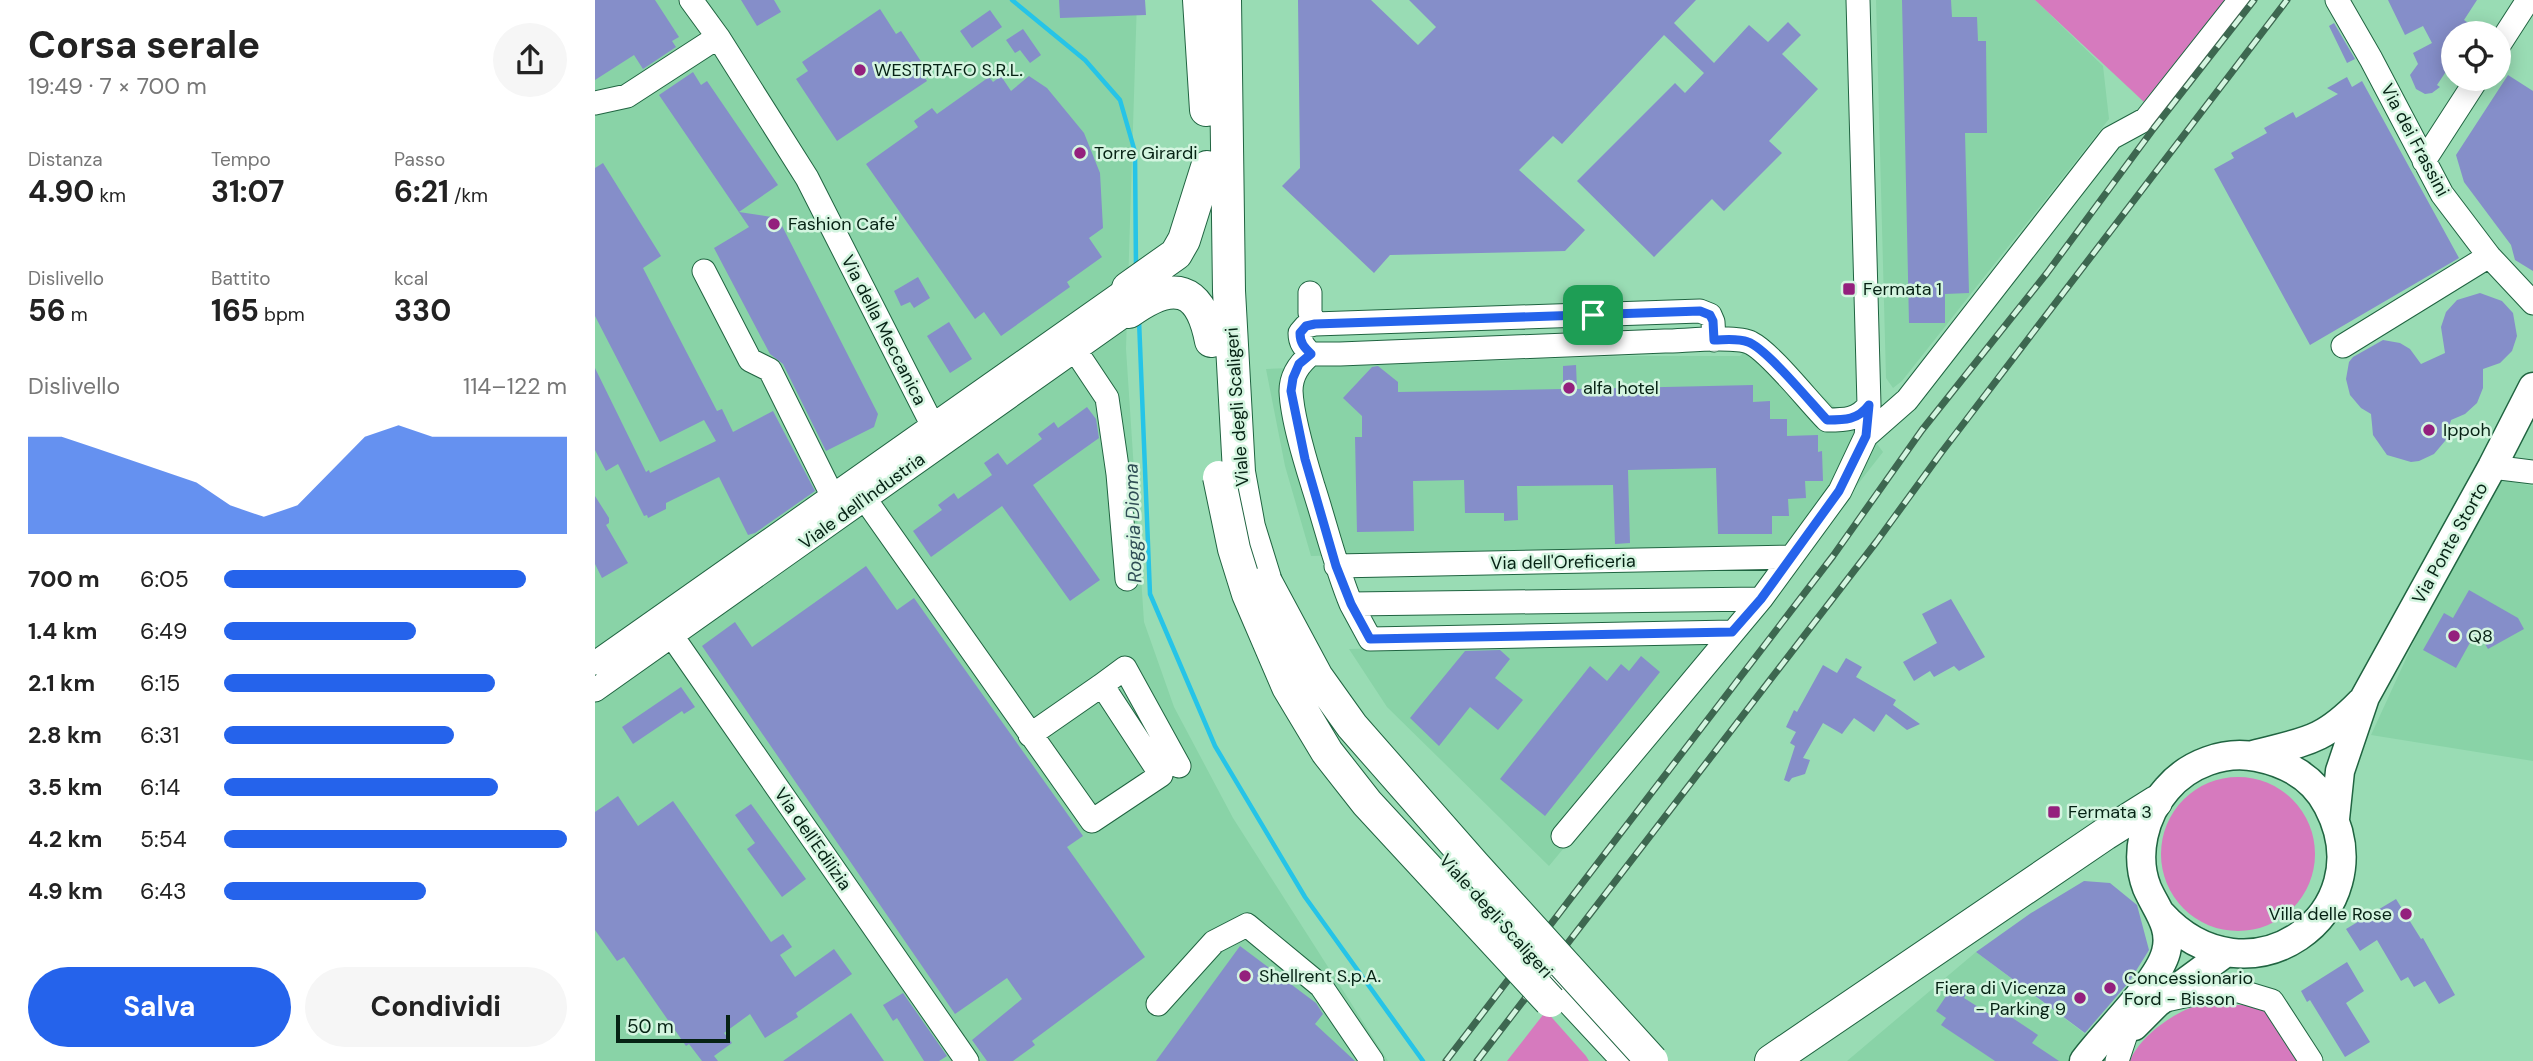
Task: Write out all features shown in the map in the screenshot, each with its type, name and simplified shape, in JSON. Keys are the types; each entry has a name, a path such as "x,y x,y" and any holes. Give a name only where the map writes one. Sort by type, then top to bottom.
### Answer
{"highway":[{"path":"1199,0 1216,111"},
{"name":"Viale degli Scaligeri","path":"1209,0 1229,291 1229,475 1249,527 1278,619 1306,677 1340,733 1381,789 1629,1061"},
{"name":"Viale degli Scaligeri","path":"1225,0 1216,111 1207,167 1213,304 1211,341 1229,475 1234,549 1248,594 1288,687 1327,752 1367,803 1550,1001 1597,1057"},
{"path":"1216,111 1238,29 1240,0"},
{"path":"1137,294 1176,254 1184,240 1207,167"},
{"path":"1137,294 1184,293 1195,299 1206,317 1211,341"},
{"path":"1266,582 1317,677 1352,726 1652,1061"},
{"path":"1771,1061 2105,834 2157,802"}],"main road":[{"name":"Via Ponte Storto","path":"2335,819 2340,771 2365,697 2533,387"},
{"name":"Via Ponte Storto","path":"2251,755 2319,737 2345,718 2365,697"},
{"path":"2084,1061 2159,968 2167,951 2168,930 2147,887 2142,852 2149,818 2168,788 2197,766 2232,755 2251,755 2273,760 2293,769 2311,782 2325,799 2341,839 2342,860 2331,900 2319,918 2304,933 2286,944 2256,953 2225,953 2189,940 2161,914"},
{"path":"2108,1061 2121,1049 2157,1003 2225,953"}],"street":[{"name":"Via della Meccanica","path":"691,0 807,178 937,434"},
{"path":"1563,836 1761,599 1839,491 1866,436 1869,405 1859,0"},
{"path":"1866,436 1907,400 2111,138 2146,119 2240,0"},
{"name":"Via dei Frassini","path":"2337,0 2442,194 2489,256 2533,303"},
{"path":"2511,26 2528,0"},
{"path":"595,103 627,96 717,37"},
{"path":"2424,161 2469,91"},
{"path":"2343,346 2489,256"},
{"path":"704,271 750,359 771,370 832,495"},
{"path":"1310,293 1310,313 1315,324"},
{"name":"Viale dell'Industria","path":"595,663 666,627 865,499 937,434 1137,294"},
{"name":"Viale dell'Industria","path":"595,690 666,627 832,495 1075,350 1137,294"},
{"path":"1311,354 1302,345 1300,333 1306,326 1315,324 1700,311 1710,315 1713,321 1714,340"},
{"path":"1523,317 1524,347"},
{"path":"1732,632 1370,639 1351,604 1336,566 1305,459 1291,391 1299,364 1311,354 1735,339 1751,342 1767,356 1845,438 1856,460"},
{"path":"1075,350 1107,398 1118,474 1127,579"},
{"path":"1827,420 1854,418 1863,414 1869,405"},
{"path":"2492,467 2533,472"},
{"path":"865,499 1091,821 1161,775 1102,685"},
{"name":"Via dell'Oreficeria","path":"1336,566 1791,557"},
{"path":"1351,604 1761,599"},
{"name":"Via dell'Edilizia","path":"666,627 967,1061"},
{"path":"1030,736 1125,668 1179,766"},
{"path":"1158,1004 1214,942 1247,925 1321,986 1372,1061"},
{"path":"2157,1003 2207,991 2239,991 2272,1002 2311,1061"}],"shaded area":[{"path":"595,0 1137,0 1126,349 1144,622 1174,707 1233,818 1388,1061 595,1061"},
{"path":"1876,0 2035,0 2103,66 2109,119 1902,381 1893,388 1886,378"},
{"path":"2035,0 2225,0 2144,102"},
{"path":"1759,337 1840,412 1849,406 1883,452 1811,544 1311,556 1285,466 1266,369 1629,356 1740,356"},
{"path":"2496,479 2533,486 2533,761 2371,735 2433,600"},
{"path":"1736,639 1549,866 1387,707 1349,649"},
{"path":"2238,777 2267,783 2292,800 2309,825 2315,854 2309,883 2292,908 2267,925 2238,931 2209,925 2184,908 2167,883 2161,854 2167,825 2184,800 2209,783"},
{"path":"1976,952 2092,1039 2075,1061 1847,1061"},
{"path":"2199,1005 2255,1005 2271,1011 2302,1061 2130,1061 2149,1034 2179,1013"},
{"path":"1546,1011 1586,1056 1589,1061 1507,1061"}],"building":[{"path":"595,0 655,0 679,37 672,41 676,47 643,69 634,55 595,80"},
{"path":"741,0 774,0 781,12 757,26"},
{"path":"1059,0 1145,0 1146,15 1060,18"},
{"path":"1298,0 1371,0 1418,45 1436,27 1409,0 1696,0 1674,23 1714,63 1749,25 1768,42 1788,22 1801,35 1782,54 1818,89 1769,141 1782,153 1724,211 1712,199 1654,257 1577,181 1675,83 1685,93 1704,73 1664,35 1562,144 1553,136 1519,170 1585,230 1565,251 1390,255 1374,273 1282,186 1300,168"},
{"path":"1902,0 1951,0 1952,17 1977,17 1978,41 1986,41 1987,133 1965,133 1969,293 1945,294 1945,323 1909,323"},
{"path":"2388,0 2477,0 2465,21 2441,21 2441,79 2437,85 2440,87 2432,93 2425,94 2416,89 2410,75 2418,64 2413,53 2432,43 2423,26 2405,35"},
{"path":"880,9 896,34 901,31 926,69 921,72 927,81 837,141 796,79 808,71 802,62"},
{"path":"990,10 1002,27 972,48 960,31"},
{"path":"2334,23 2355,59 2347,63 2329,26"},
{"path":"1023,29 1041,55 1030,63 1020,50 1015,53 1006,40"},
{"path":"693,72 701,85 707,81 778,185 739,212 778,218 878,414 874,427 826,451 783,364 770,354 714,248 749,227 659,95"},
{"path":"1001,76 1011,91 1029,76 1047,88 1084,133 1100,173 1103,228 1089,238 1102,257 1067,282 1070,287 1001,336 984,312 975,319 866,164 918,127 914,121 932,108 937,114 989,77 993,82"},
{"path":"2347,77 2352,87 2362,81 2459,258 2310,345 2214,169 2234,158 2231,153 2267,133 2264,128 2293,112 2296,118 2338,94 2327,88"},
{"path":"2511,77 2533,91 2533,271 2515,260 2511,245 2464,182 2456,155 2498,91 2511,91"},
{"path":"603,163 661,256 643,268 717,411 722,409 733,432 773,411 815,491 755,533 748,535 719,477 666,503 666,509 648,518 647,515 644,516 618,464 606,471 595,450 595,368 646,472 649,470 650,473 716,441 704,420 660,442 595,316 595,168"},
{"path":"918,277 930,298 914,308 910,302 901,306 894,291"},
{"path":"2480,293 2502,301 2513,313 2517,336 2512,351 2500,363 2483,369 2483,388 2477,403 2465,414 2451,420 2445,441 2434,454 2411,462 2387,455 2373,435 2371,414 2361,408 2350,395 2346,379 2349,362 2383,340 2400,343 2410,349 2421,364 2445,353 2441,327 2446,312 2457,300"},
{"path":"949,322 972,359 950,373 927,336"},
{"path":"1576,365 1577,389 1753,385 1753,402 1770,401 1770,419 1787,419 1787,436 1818,435 1818,452 1822,451 1823,481 1805,481 1806,498 1788,499 1789,516 1772,516 1772,534 1718,534 1716,468 1628,470 1630,543 1615,544 1613,485 1517,486 1518,520 1504,521 1504,513 1465,513 1464,480 1413,481 1414,531 1357,532 1355,437 1362,437 1362,416 1343,398 1372,367 1378,366 1398,382 1398,392 1563,389 1563,366"},
{"path":"1087,407 1096,419 1099,438 1033,485 1100,580 1070,601 1002,506 931,557 913,531 942,510 938,505 954,493 958,499 992,475 984,463 998,453 1007,465 1042,439 1038,434 1054,422 1058,428"},
{"path":"595,496 609,518 606,525 628,563 602,578 595,564"},
{"path":"866,566 897,610 914,598 1083,836 1067,847 1145,957 1032,1041 1035,1045 1013,1061 987,1061 972,1040 1022,999 1007,978 955,1014 702,646 735,622 752,647"},
{"path":"2469,590 2518,618 2524,629 2488,649 2477,630 2456,668 2423,650 2444,613 2453,618"},
{"path":"1951,599 1985,657 1959,671 1954,666 1934,677 1930,671 1914,681 1903,662 1937,643 1922,614"},
{"path":"1500,650 1510,659 1495,678 1523,700 1498,730 1470,707 1439,746 1410,718 1465,651"},
{"path":"1641,656 1660,672 1545,816 1500,779 1590,666 1607,681 1621,664 1629,671"},
{"path":"1846,658 1862,667 1856,677 1896,700 1893,705 1920,724 1907,730 1886,714 1874,732 1854,718 1842,734 1823,723 1803,758 1810,760 1805,774 1792,778 1789,782 1784,780 1795,746 1790,743 1796,732 1786,727 1794,710 1797,712 1823,665 1837,673"},
{"path":"681,687 695,707 684,714 682,711 633,744 622,727"},
{"path":"618,796 638,826 673,801 771,942 783,934 792,947 780,955 795,977 834,949 852,974 796,1013 798,1017 765,1038 750,1014 724,1033 732,1043 714,1056 718,1061 702,1061 689,1044 686,1046 624,957 617,961 595,930 595,812"},
{"path":"751,804 806,879 782,897 747,849 755,843 735,815"},
{"name":"Fiera di Vicenza - Parking 9","path":"2084,881 2110,883 2137,905 2149,950 2129,982 2085,1033 1976,952 2031,913"},
{"path":"2396,899 2421,939 2423,938 2455,995 2439,1004 2425,981 2414,987 2408,977 2401,981 2377,940 2360,951 2346,929"},
{"path":"1240,946 1316,1003 1323,1014 1315,1024 1355,1061 1156,1061"},
{"path":"2347,962 2364,991 2346,1003 2370,1042 2345,1057 2310,1000 2307,1002 2301,991"},
{"path":"1955,983 1968,991 1964,998 1994,1017 1999,1009 2038,1035 2032,1043 2059,1061 1995,1061 1941,1025 1946,1018 1936,1011"},
{"path":"903,993 947,1056 939,1061 924,1061 897,1018 893,1021 883,1005"},
{"path":"851,1013 884,1061 783,1061"}],"waterway":[{"name":"Roggia Dioma","path":"1012,0 1085,60 1120,100 1135,152 1136,269"},
{"name":"Roggia Dioma","path":"1139,320 1150,594 1215,746 1305,897 1423,1061"}],"railway":[{"path":"1446,1061 1833,556 1922,430 2047,273 2154,128 2254,0"},
{"path":"1477,1061 1877,541 1941,453 2287,0"}],"place":[{"name":"WESTRTAFO S.R.L.","path":"860,70"},
{"name":"Torre Girardi","path":"1080,153"},
{"name":"Fashion Cafe'","path":"774,224"},
{"name":"Fermata 1","path":"1849,289"},
{"name":"alfa hotel","path":"1569,388"},
{"name":"Ippoh","path":"2429,430"},
{"name":"Q8","path":"2454,636"},
{"name":"Fermata 3","path":"2054,812"},
{"name":"Villa delle Rose","path":"2406,914"},
{"name":"Shellrent S.p.A.","path":"1245,976"},
{"name":"Concessionario Ford - Bisson","path":"2110,988"},
{"name":"Fiera di Vicenza - Parking 9","path":"2080,998"}],"route":[{"path":"1700,311 1710,315 1713,321 1714,340 1735,339 1751,342 1827,420 1854,418 1863,414 1869,405 1866,436 1839,491 1761,599 1732,632 1370,639 1351,604 1336,566 1305,459 1291,391 1299,364 1311,354 1302,345 1300,333 1306,326 1315,324 1593,315 1700,311"}]}
